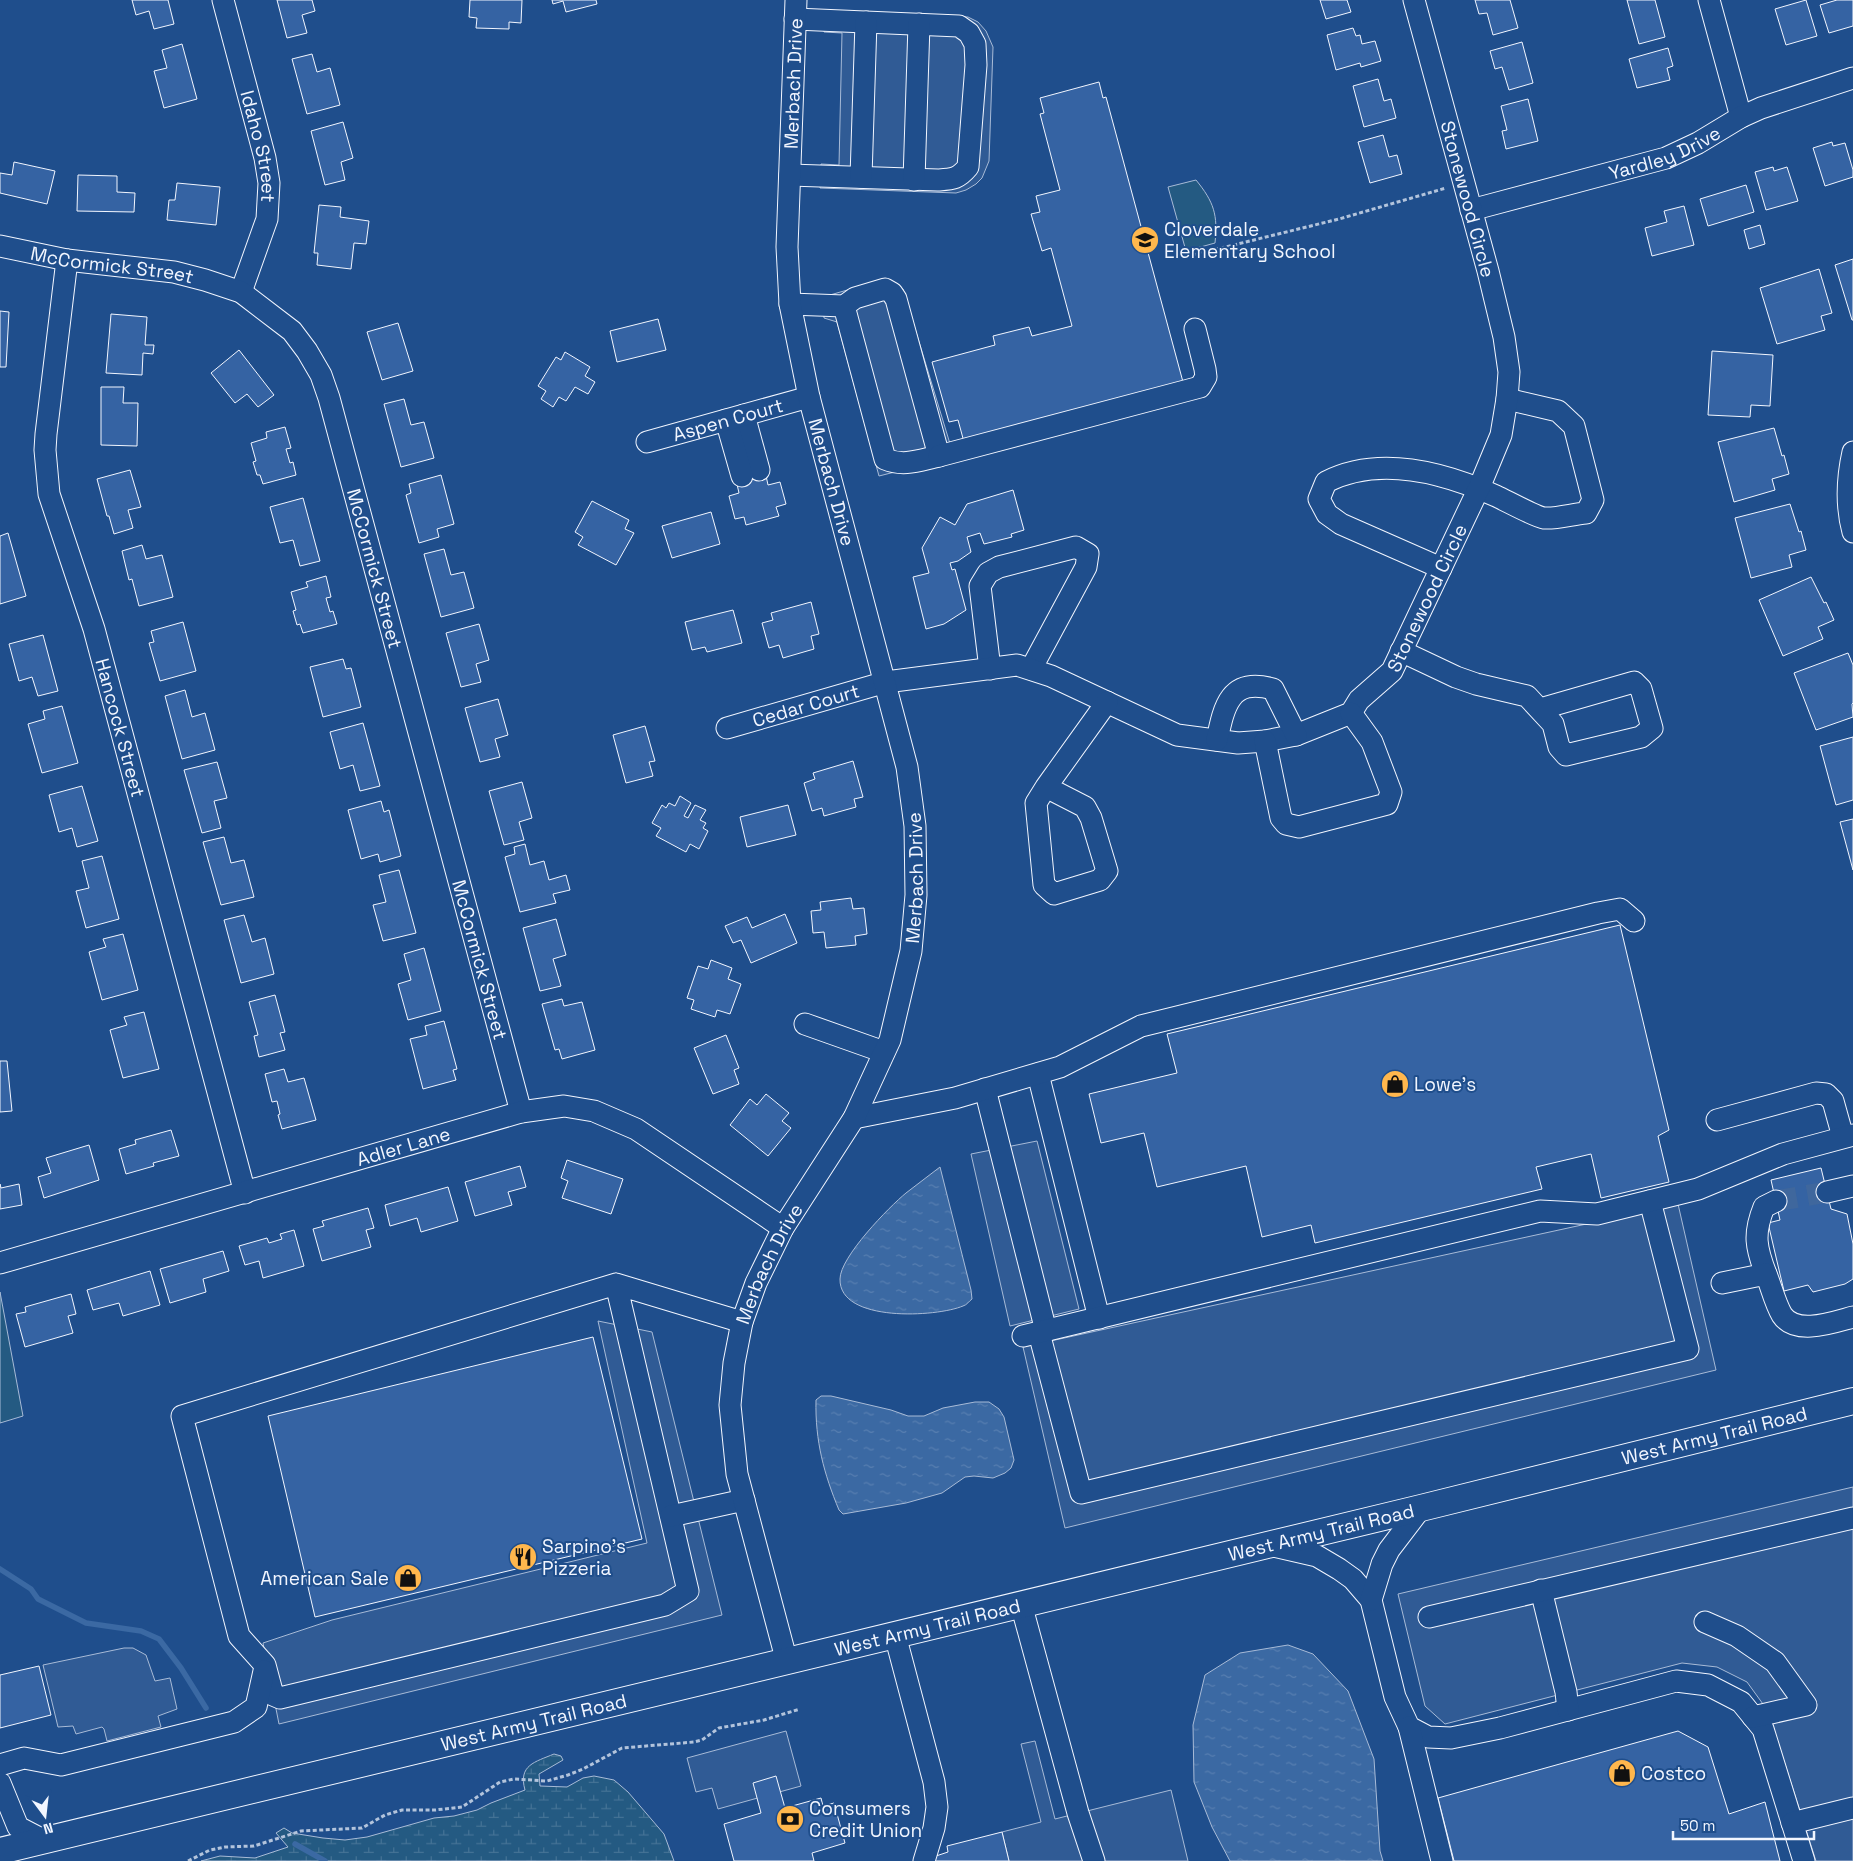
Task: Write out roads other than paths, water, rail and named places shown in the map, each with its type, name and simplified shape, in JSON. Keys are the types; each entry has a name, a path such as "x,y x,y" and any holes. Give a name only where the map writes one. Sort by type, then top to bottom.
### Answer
{"main road":[{"name":"West Army Trail Road","path":"0,1851 895,1636 1853,1401"}],"street":[{"name":"Idaho Street","path":"223,0 265,158 269,183 267,219 241,292"},
{"name":"Stonewood Circle","path":"1351,713 1359,700 1392,671 1479,488 1501,435 1507,399 1509,372 1504,337 1414,0"},
{"path":"1709,0 1741,117"},
{"path":"790,175 914,180 950,180 961,176 968,167 976,65 975,44 969,33 959,26 866,22 795,9"},
{"name":"Merbach Drive","path":"787,1662 737,1474 730,1405 734,1362 742,1322 756,1282 783,1228 854,1118 890,1040 911,951 916,895 917,853 911,787 886,682 809,396 790,304 787,247 795,9"},
{"path":"861,177 866,22"},
{"path":"914,180 919,24"},
{"name":"Yardley Drive","path":"1471,210 1666,158 1698,143 1741,117 1761,108 1853,78"},
{"name":"McCormick Street","path":"0,246 67,260 174,272 241,292 292,331 308,350 330,398 521,1112"},
{"name":"Hancock Street","path":"67,260 46,434 45,450 49,494 94,629 244,1193"},
{"path":"790,304 844,306 855,298 886,290 892,293 896,299 939,456"},
{"path":"844,306 886,458 901,463 910,463 939,456 1200,387 1206,378 1194,329"},
{"name":"Aspen Court","path":"647,442 809,396"},
{"path":"1441,568 1341,524 1327,514 1319,499 1326,482 1342,474 1369,469 1414,470 1451,478 1479,488 1544,518 1586,513 1593,500 1574,426 1558,411 1507,399"},
{"path":"735,417 751,473"},
{"path":"1853,452 1848,483 1849,517 1853,532"},
{"path":"990,669 980,586 988,573 999,567 1076,546 1088,554 1086,567 1031,669"},
{"path":"1401,651 1456,677 1476,684 1527,696 1553,724 1558,746 1566,756 1641,737 1652,728 1641,689 1634,682 1540,709"},
{"path":"886,682 1016,665 1050,676 1177,735 1238,743 1265,741 1296,734 1351,713 1372,742 1391,792 1388,804 1299,828 1286,824 1281,818 1265,741"},
{"name":"Cedar Court","path":"727,728 886,682"},
{"path":"1217,740 1222,716 1230,697 1244,688 1260,685 1274,689 1296,734"},
{"path":"1046,787 1085,807 1091,818 1106,871 1100,880 1054,894 1044,885 1036,803 1046,787 1107,702"},
{"path":"854,1118 955,1098 1060,1068 1141,1026 1598,913 1620,909 1634,921"},
{"path":"805,1024 884,1052"},
{"path":"1038,1074 1099,1318"},
{"path":"985,1089 1036,1333 1081,1493 1688,1348 1650,1201"},
{"path":"1036,1333 1540,1211 1598,1214 1698,1189 1783,1154 1850,1136 1833,1102 1826,1094 1816,1094 1717,1120"},
{"name":"Adler Lane","path":"0,1263 521,1112 564,1106 594,1110 636,1129 783,1228"},
{"path":"1827,1192 1853,1186"},
{"path":"1776,1201 1764,1207 1758,1225 1757,1250 1782,1316 1793,1324 1817,1326 1853,1316"},
{"path":"1722,1283 1766,1274"},
{"path":"616,1284 672,1516 688,1591 665,1605 280,1698 273,1695 264,1665 239,1636 182,1416 616,1284 742,1322"},
{"path":"672,1516 744,1500"},
{"path":"1371,1600 1382,1564 1389,1550 1422,1508"},
{"path":"1429,1617 1853,1518"},
{"path":"1269,1545 1316,1556 1340,1568 1353,1579 1371,1600 1395,1697 1409,1727 1442,1861"},
{"path":"1541,1590 1566,1692 1568,1710"},
{"path":"1022,1604 1078,1813 1094,1861"},
{"path":"1705,1622 1736,1636 1775,1662 1806,1705 1753,1717"},
{"path":"895,1636 934,1782 937,1807 934,1828 924,1861"},
{"path":"0,1765 24,1758 61,1765 234,1722 256,1707 262,1686 264,1665"},
{"path":"1409,1727 1428,1737 1451,1738 1500,1728 1676,1681 1708,1685 1741,1702 1763,1729 1804,1861"},
{"path":"0,1783 18,1827 43,1840"},
{"path":"1792,1823 1853,1808"}],"water":[{"path":"940,1167 972,1299 964,1305 950,1310 912,1314 872,1310 855,1303 844,1293 840,1279 848,1258 856,1246 889,1209 906,1193"},
{"path":"821,1396 831,1396 891,1410 908,1416 924,1416 943,1408 975,1402 989,1402 999,1409 1004,1417 1014,1460 1011,1468 993,1478 965,1477 942,1493 906,1503 843,1514 839,1510 829,1483 819,1443 816,1400"},
{"path":"1288,1645 1313,1654 1348,1691 1374,1759 1380,1851 1383,1861 1230,1861 1212,1827 1194,1782 1193,1725 1205,1675 1240,1653"}],"waterway":[{"path":"0,1569 31,1589 38,1599 86,1623 141,1631 159,1639 181,1668 206,1708"},
{"path":"295,1844 325,1861"}],"tunnel":[{"path":"1776,1201 1827,1192"}],"place":[{"name":"Cloverdale Elementary School","path":"1145,240"},
{"name":"Lowe's","path":"1395,1084"},
{"name":"Sarpino's Pizzeria","path":"523,1557"},
{"name":"American Sale","path":"408,1578"},
{"name":"Costco","path":"1622,1773"},
{"name":"Consumers Credit Union","path":"790,1819"}]}
